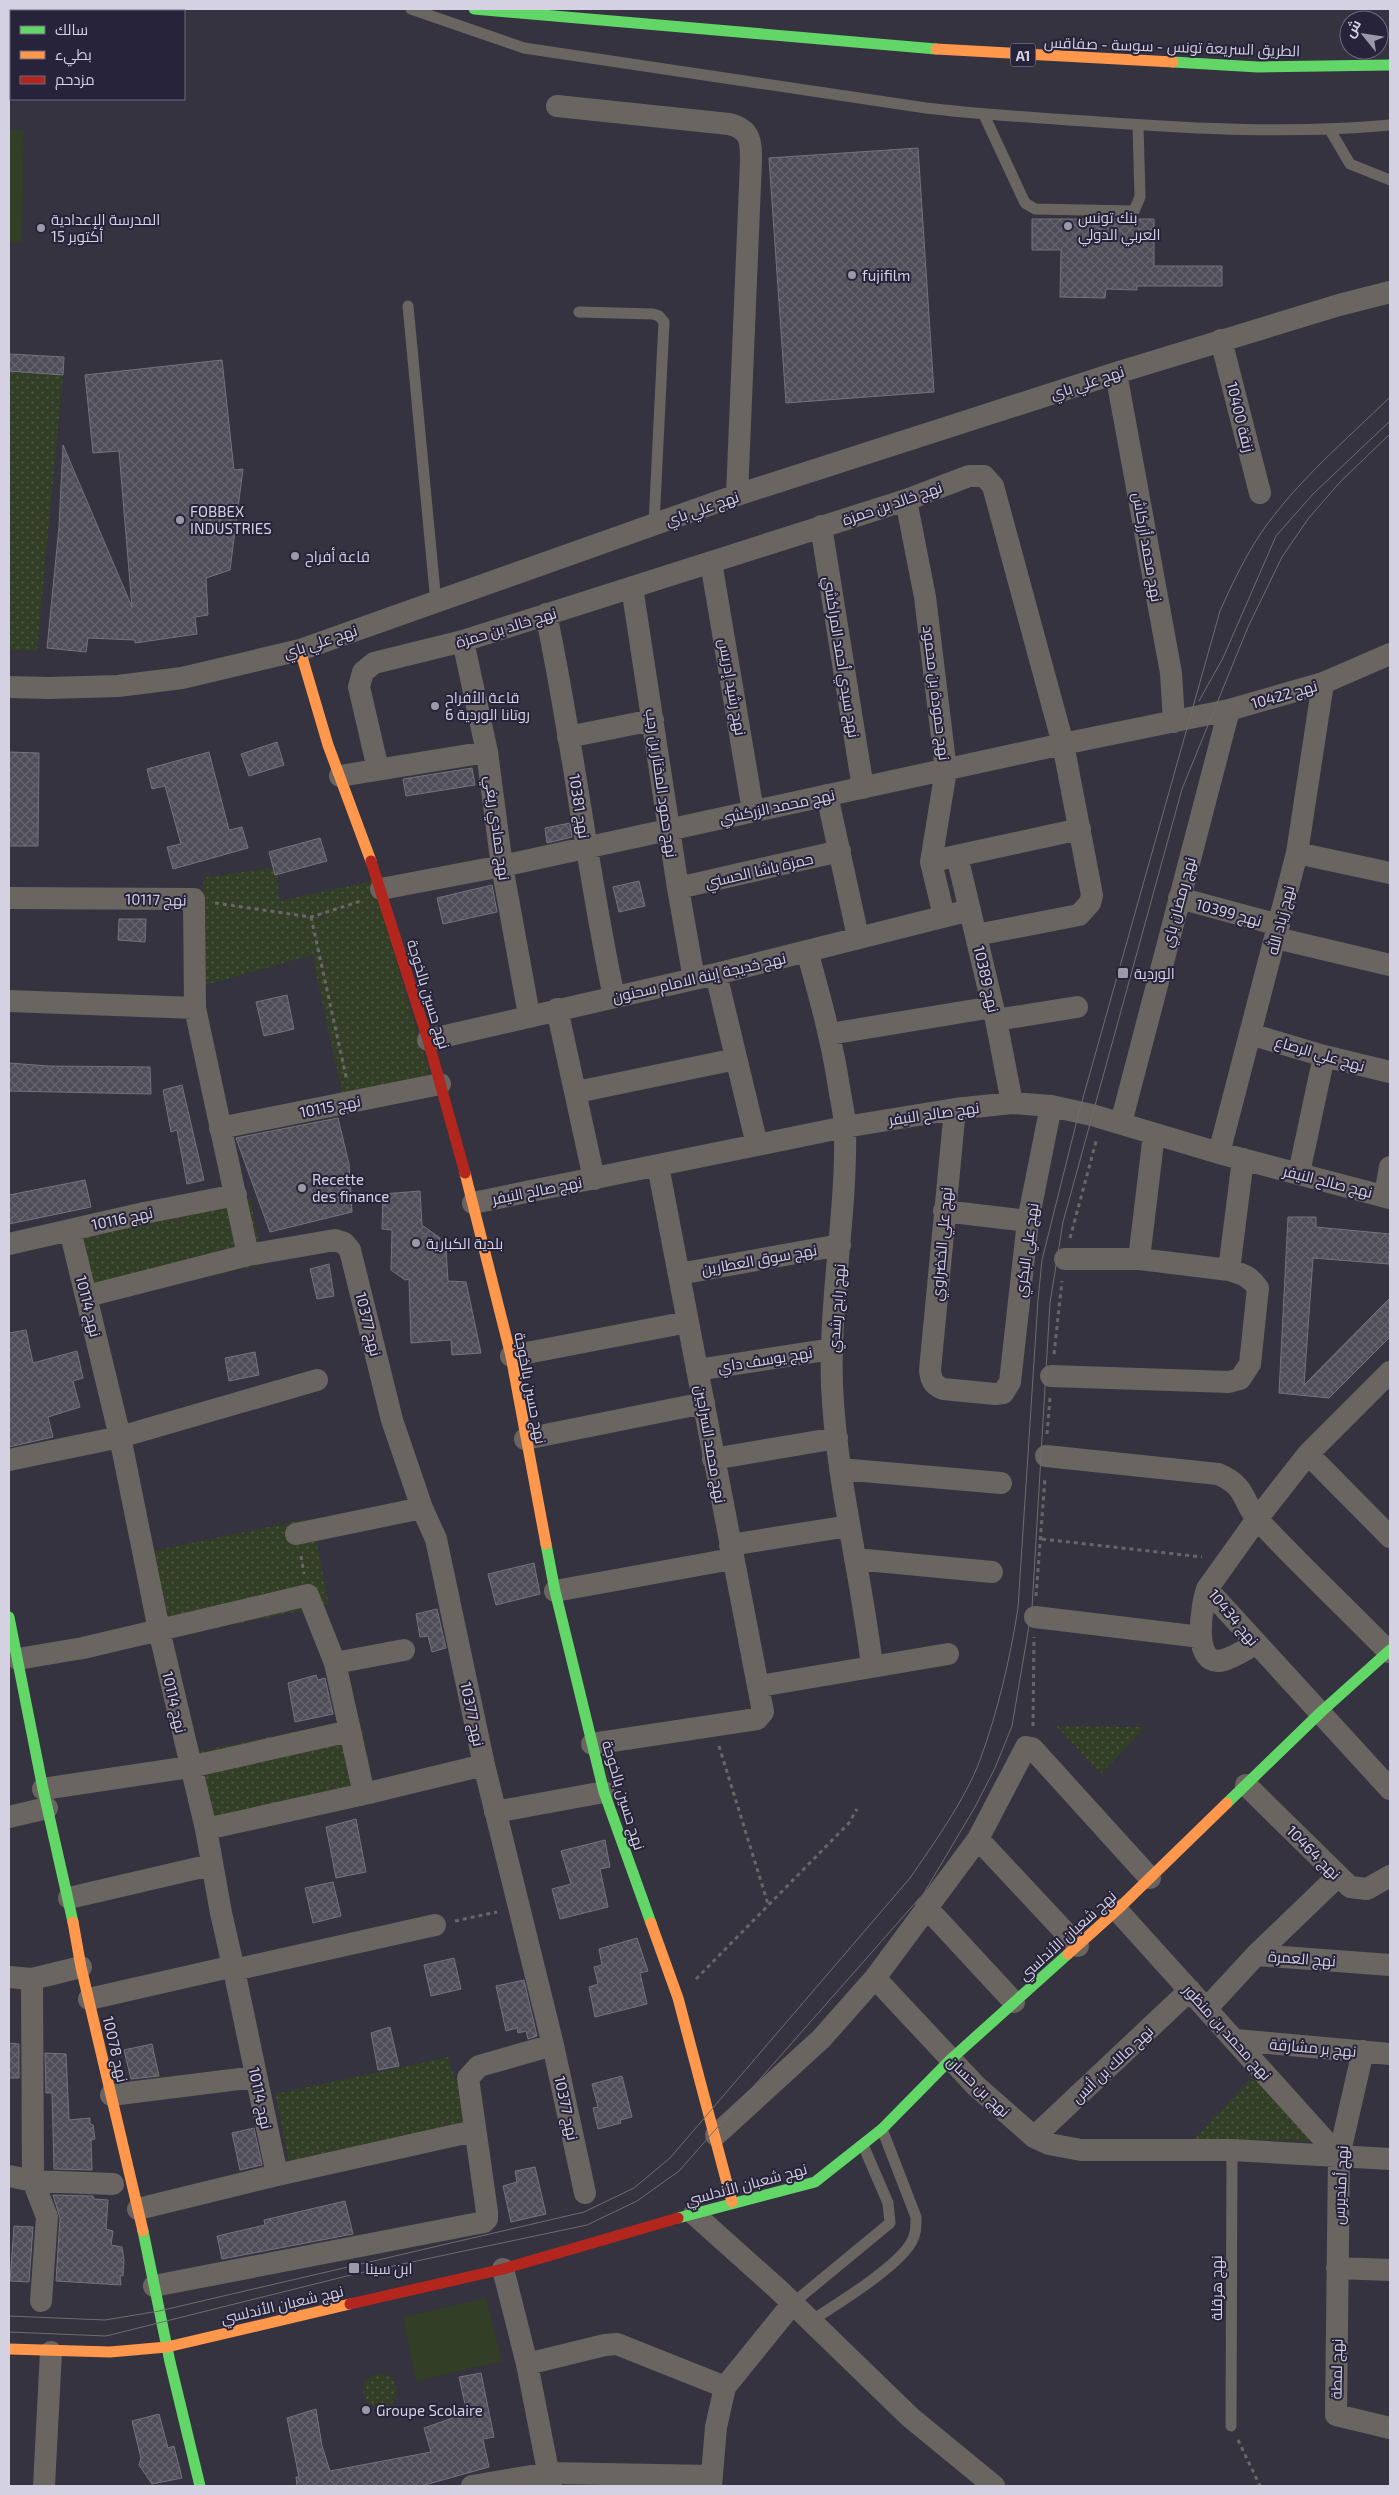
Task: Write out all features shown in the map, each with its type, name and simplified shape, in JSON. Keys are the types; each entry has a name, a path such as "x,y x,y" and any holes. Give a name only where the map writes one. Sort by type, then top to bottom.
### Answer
{"main road":[{"name":"الطريق السريعة تونس - سوسة - صفاقس","path":"474,9 961,51 1258,67 1390,65"},
{"name":"نهج حسين بالخوجة","path":"300,650 325,737 382,891 428,1040 474,1202 511,1356 525,1439 555,1591 604,1792 678,1998 716,2135 732,2202"},
{"name":"نهج 10078","path":"9,1617 13,1648 45,1799 69,1898 81,1967 112,2095 167,2347 200,2486"},
{"name":"نهج شعبان الأندلسي","path":"9,2349 51,2352 110,2352 167,2347 503,2269 732,2202 815,2182 882,2129 950,2060 1117,1910 1320,1712 1390,1652"}],"street":[{"path":"557,106 729,124 740,126 747,132 751,143 751,161 738,495"},
{"name":"نهج علي باي","path":"9,687 118,686 182,678 300,650 738,495 1221,340 1390,292"},
{"name":"زنقة 10400","path":"1221,340 1260,493"},
{"name":"نهج محمد أزركاش","path":"1116,373 1171,673 1174,722"},
{"name":"نهج خالد بن حمزة","path":"378,769 359,687 363,672 374,663 463,641 906,500 969,476 984,476 990,480 1063,744 1092,895 1090,903 1079,915 976,935"},
{"name":"نهج حمودة بن محمود","path":"906,500 926,607 946,770 931,862 944,916"},
{"name":"نهج سيدي أحمد المراكشي","path":"821,526 863,788"},
{"name":"نهج رشيد إدريس","path":"712,562 754,811"},
{"name":"نهج حمود المختار بن رجب","path":"632,587 678,888 705,977 736,1059 757,1145"},
{"name":"نهج 10381","path":"546,614 598,921 614,997"},
{"name":"نهج حمادي ريغي","path":"463,641 487,752 502,866 529,1015"},
{"name":"نهج 10422","path":"1174,722 1229,710 1324,683 1390,654"},
{"name":"نهج زياد الله","path":"1219,1154 1297,853 1324,683"},
{"name":"نهج رمضان باي","path":"1112,1121 1179,898 1229,710"},
{"path":"568,737 653,720"},
{"name":"نهج محمد الزركشي","path":"382,891 1063,744 1174,722"},
{"path":"340,776 487,752"},
{"path":"827,795 858,937"},
{"path":"931,862 1080,828"},
{"name":"حمزة باشا الحسني","path":"678,888 840,851"},
{"path":"1297,853 1390,873"},
{"name":"نهج 10389","path":"957,856 995,1013 1012,1103"},
{"name":"نهج 10117","path":"9,898 194,899 195,1008 248,1255"},
{"name":"نهج 10399","path":"1179,898 1278,932 1390,965"},
{"name":"نهج خديجة إبنة الامام سحنون","path":"428,1040 529,1015 705,977 970,910"},
{"name":"نهج رابح رشدي","path":"807,951 830,1034 846,1127 832,1349 836,1438 849,1526 866,1618 872,1666"},
{"path":"9,1001 195,1008"},
{"path":"830,1034 995,1013 1077,1007"},
{"path":"557,1009 577,1092 594,1179"},
{"name":"نهج علي الرصاع","path":"1250,1034 1324,1056 1390,1072"},
{"path":"1299,1173 1324,1056"},
{"path":"577,1092 736,1059"},
{"name":"نهج 10115","path":"220,1128 440,1084"},
{"name":"نهج صالح النيفر","path":"474,1202 846,1127 955,1109 1012,1103 1051,1106 1112,1121 1219,1154 1388,1196"},
{"name":"نهج علي البكري","path":"1003,1394 1010,1382 1028,1221 1051,1106"},
{"name":"نهج علي الخضراوي","path":"955,1109 944,1211 931,1379 936,1386 944,1390 1003,1394"},
{"path":"1139,1259 1154,1134"},
{"path":"1229,1270 1243,1159"},
{"name":"نهج محمد السراجين","path":"658,1166 731,1552 760,1686 763,1712 757,1719 713,1726"},
{"path":"1388,1196 1390,1166"},
{"name":"نهج 10116","path":"9,1244 236,1195"},
{"path":"944,1211 1028,1221"},
{"name":"نهج 10114","path":"70,1230 120,1437 159,1630 206,1829 211,1865 277,2175"},
{"name":"نهج 10377","path":"248,1255 335,1240 344,1243 350,1250 392,1420 422,1508 436,1539 484,1765 553,2045 585,2193"},
{"name":"نهج سوق العطارين","path":"679,1274 840,1245"},
{"path":"87,1296 248,1255"},
{"path":"1051,1376 1229,1382 1240,1379 1250,1364 1258,1288 1253,1280 1229,1270 1139,1259 1065,1259"},
{"path":"511,1356 688,1322"},
{"name":"نهج يوسف داي","path":"698,1370 832,1349"},
{"name":"نهج 10434","path":"1390,1372 1308,1454 1227,1559 1207,1589 1390,1790"},
{"path":"9,1460 120,1437 317,1380"},
{"path":"525,1439 704,1403"},
{"path":"713,1459 836,1438"},
{"path":"1308,1454 1390,1537"},
{"path":"1046,1456 1218,1474 1229,1479 1240,1488 1257,1519 1390,1652"},
{"path":"840,1469 1001,1483"},
{"path":"296,1534 422,1508"},
{"path":"555,1591 849,1526"},
{"path":"855,1559 992,1572"},
{"path":"1207,1589 1200,1618 1200,1637 1207,1654 1217,1660 1224,1660 1256,1644"},
{"path":"13,1648 84,1648 308,1595 335,1663 364,1794"},
{"path":"1035,1617 1200,1637"},
{"path":"335,1663 404,1650"},
{"path":"760,1686 948,1654"},
{"path":"592,1744 713,1726"},
{"path":"9,1816 45,1799 350,1731"},
{"path":"716,2135 821,2039 875,1978 978,1839 1023,1749 1026,1747 1032,1748 1150,1878"},
{"path":"206,1829 484,1765"},
{"name":"نهج 10464","path":"1246,1786 1350,1887 1360,1890 1378,1884 1390,1876"},
{"path":"495,1812 604,1792"},
{"path":"978,1839 1078,1946"},
{"path":"69,1898 211,1865"},
{"path":"1256,1955 1338,1876"},
{"path":"926,1907 1014,2002"},
{"name":"نهج محمد بن منظور","path":"1117,1910 1339,2156"},
{"path":"89,1999 435,1925"},
{"name":"نهج العمرة","path":"1207,2008 1256,1955 1390,1965"},
{"path":"9,1977 32,1978 81,1967"},
{"path":"32,1978 32,2181 47,2217 41,2301"},
{"name":"نهج بن حسان","path":"875,1978 950,2060 997,2106 1034,2137 1063,2148 1080,2150 1232,2150 1390,2160"},
{"name":"نهج مالك بن أنس","path":"1034,2137 1190,1990"},
{"name":"نهج بر مشارقة","path":"1236,2040 1390,2054"},
{"path":"154,2286 484,2222 487,2216 467,2082 470,2074 479,2066 553,2045"},
{"name":"نهج أمنديرس","path":"1337,2268 1339,2156 1363,2051"},
{"path":"112,2095 256,2077"},
{"path":"138,2209 277,2175 474,2131"},
{"path":"9,2176 32,2181 113,2184"},
{"path":"694,2214 793,2303 910,2417 994,2486"},
{"path":"1337,2268 1390,2270"},
{"name":"نهج لمطة","path":"1337,2268 1336,2415 1390,2428"},
{"path":"503,2269 526,2364 550,2480"},
{"path":"472,2486 550,2480 711,2481 720,2403 726,2387 793,2303"},
{"path":"772,2331 811,2321"},
{"path":"526,2364 605,2345 617,2344 726,2387"},
{"path":"44,2486 51,2352"}],"lane":[{"path":"411,9 524,48 984,115 1188,128 1330,130 1390,124"},
{"path":"984,115 1025,203 1035,209 1134,210 1140,197 1138,125"},
{"path":"1330,130 1350,164 1390,180"},
{"path":"408,306 436,603"},
{"path":"578,312 653,314 659,316 664,322 654,524"},
{"path":"811,2321 889,2265 912,2242 916,2230 916,2217 882,2129"},
{"path":"793,2303 890,2223 888,2203 864,2145"},
{"name":"نهج هرقلة","path":"1231,2426 1232,2150"}],"path":[{"path":"194,899 311,917 382,891"},
{"path":"311,917 352,1102"},
{"path":"1032,1748 1035,1617 1042,1539 1051,1376 1065,1259 1078,1200 1112,1121"},
{"path":"296,1534 308,1595"},
{"path":"1042,1539 1227,1559"},
{"path":"713,1726 768,1904"},
{"path":"678,1998 849,1823 857,1809"},
{"path":"435,1925 518,1908"},
{"path":"1231,2426 1260,2486"}],"green space":[{"path":"9,130 24,130 22,242 9,242"},
{"path":"9,371 63,375 37,651 9,650"},
{"path":"277,867 279,901 372,881 436,1094 346,1111 312,955 206,985 203,878"},
{"path":"250,1199 264,1264 83,1305 69,1241"},
{"path":"312,1518 329,1605 155,1641 137,1554"},
{"path":"360,1718 377,1803 199,1840 182,1755"},
{"path":"1056,1726 1145,1727 1101,1774"},
{"path":"448,2057 471,2122 289,2161 275,2094"},
{"path":"1257,2072 1317,2141 1194,2139"},
{"path":"486,2298 502,2361 416,2381 403,2317"},
{"path":"380,2374 387,2375 392,2379 396,2384 396,2398 392,2403 387,2407 380,2408 373,2407 368,2403 364,2398 363,2391 364,2384 368,2379 373,2375"}],"building":[{"name":"fujifilm","path":"918,148 934,392 786,403 769,158"},
{"path":"1032,219 1154,219 1154,266 1222,266 1222,286 1137,286 1137,290 1106,289 1105,298 1060,297 1061,250 1032,250"},
{"path":"10,354 64,357 63,375 9,371"},
{"path":"222,360 234,470 243,469 230,570 206,578 208,615 195,617 197,634 135,643 135,640 88,638 86,652 47,648 59,527 63,445 132,607 119,451 93,453 85,375"},
{"path":"277,742 284,765 249,776 241,754"},
{"path":"9,752 39,753 38,846 9,846"},
{"path":"209,752 229,830 242,827 248,848 173,869 167,847 181,844 165,786 152,789 147,769"},
{"path":"472,768 475,785 406,796 403,779"},
{"path":"570,823 572,837 547,843 545,828"},
{"path":"320,838 327,861 275,875 269,852"},
{"path":"639,881 645,906 619,912 613,887"},
{"path":"492,885 497,912 443,924 437,898"},
{"path":"119,919 146,919 145,942 118,940"},
{"path":"287,995 294,1029 264,1036 256,1002"},
{"path":"9,1063 48,1066 150,1067 151,1094 9,1091"},
{"path":"182,1085 204,1180 187,1184 177,1130 171,1132 163,1090"},
{"name":"Recette des finance","path":"338,1118 349,1164 352,1212 270,1232 236,1138"},
{"path":"85,1180 91,1207 9,1224 9,1195"},
{"path":"420,1191 422,1225 440,1238 439,1248 446,1249 448,1281 466,1282 481,1353 452,1355 451,1340 411,1343 409,1279 405,1280 391,1270 392,1230 382,1229 383,1194"},
{"path":"1288,1217 1316,1217 1316,1227 1390,1234 1389,1264 1313,1258 1304,1385 1390,1298 1390,1337 1329,1398 1279,1393"},
{"path":"329,1264 334,1296 317,1299 310,1269"},
{"path":"26,1330 33,1363 77,1351 83,1378 73,1381 80,1407 48,1417 53,1437 9,1447 9,1333"},
{"path":"255,1352 259,1375 229,1381 225,1358"},
{"path":"534,1563 540,1594 496,1605 488,1574"},
{"path":"437,1609 446,1648 432,1652 428,1636 420,1637 416,1614"},
{"path":"316,1675 318,1680 325,1678 333,1714 295,1722 288,1683"},
{"path":"356,1819 366,1872 336,1878 326,1827"},
{"path":"605,1840 610,1867 600,1869 608,1907 560,1919 552,1889 571,1884 561,1851"},
{"path":"333,1882 341,1916 313,1923 305,1888"},
{"path":"637,1938 648,1971 640,1973 647,2004 595,2017 589,1987 598,1984 594,1967 602,1965 599,1949"},
{"path":"454,1958 461,1989 431,1996 424,1965"},
{"path":"524,1980 537,2036 528,2039 526,2031 518,2033 517,2028 506,2031 496,1986"},
{"path":"390,2027 399,2066 378,2070 371,2033"},
{"path":"9,2043 19,2044 19,2078 9,2078"},
{"path":"152,2044 159,2076 131,2079 124,2050"},
{"path":"45,2053 66,2054 69,2120 90,2118 95,2139 91,2140 92,2170 54,2169 52,2093 46,2093"},
{"path":"622,2076 632,2117 620,2120 621,2123 598,2129 593,2108 598,2107 592,2084"},
{"path":"254,2128 262,2165 240,2170 232,2133"},
{"path":"535,2167 546,2214 511,2222 503,2186 517,2182 515,2171"},
{"path":"53,2195 93,2196 94,2199 108,2200 106,2229 113,2231 111,2245 122,2247 124,2260 123,2276 120,2275 121,2285 56,2281 60,2218"},
{"path":"345,2201 353,2234 222,2259 217,2236 265,2225 264,2220"},
{"path":"14,2226 33,2227 29,2282 10,2281"},
{"path":"481,2373 494,2437 483,2439 489,2467 421,2486 297,2486 296,2477 299,2477 287,2418 316,2409 322,2446 330,2471 431,2452 424,2428 467,2413 459,2377"},
{"path":"159,2414 168,2448 174,2446 182,2478 152,2484 139,2465 141,2458 132,2421"}],"tram line":[{"path":"9,2316 105,2320 159,2311 584,2212 634,2188 670,2158 910,1878 948,1821 974,1775 1003,1685 1018,1608 1042,1260 1079,1112 1220,611 1250,552 1275,514 1322,462 1390,397"},
{"path":"1199,701 1223,658 1276,536 1313,494 1390,421"},
{"path":"9,2332 106,2336 355,2274 587,2225 637,2201 679,2171 924,1893 975,1807 995,1768 1012,1726 1032,1608 1050,1303 1063,1222 1182,789 1248,627 1282,557 1308,519 1340,482 1390,434"}],"traffic: fast":[{"path":"474,9 936,49"},
{"path":"1173,62 1258,67 1390,65"},
{"path":"546,1544 555,1591 604,1792 651,1923"},
{"path":"9,1617 43,1789 73,1922"},
{"path":"1227,1803 1321,1712 1390,1650"},
{"path":"678,2218 815,2182 882,2129 950,2060 1068,1954"},
{"path":"143,2231 170,2362 200,2486"}],"traffic: slow":[{"path":"936,49 1173,62"},
{"path":"300,650 328,745 371,861"},
{"path":"465,1173 511,1356 546,1544"},
{"path":"1068,1954 1117,1910 1227,1803"},
{"path":"73,1922 81,1967 143,2231"},
{"path":"651,1923 678,1998 732,2202"},
{"path":"9,2349 110,2352 167,2347 350,2304"}],"traffic: jam":[{"path":"371,861 428,1040 465,1173"},
{"path":"350,2304 503,2269 678,2218"}],"place":[{"name":"بنك تونس العربي الدولي","path":"1068,226"},
{"name":"المدرسة الإعدادية 15 أكتوبر","path":"41,228"},
{"name":"fujifilm","path":"852,275"},
{"name":"FOBBEX INDUSTRIES","path":"180,520"},
{"name":"قاعة أفراح","path":"295,556"},
{"name":"قاعة الأفراح روتانا الوردية 6","path":"435,706"},
{"name":"الوردية","path":"1123,973"},
{"name":"Recette des finance","path":"302,1188"},
{"name":"بلدية الكبارية","path":"416,1243"},
{"name":"ابن سينا","path":"354,2268"},
{"name":"Groupe Scolaire","path":"366,2410"}]}
